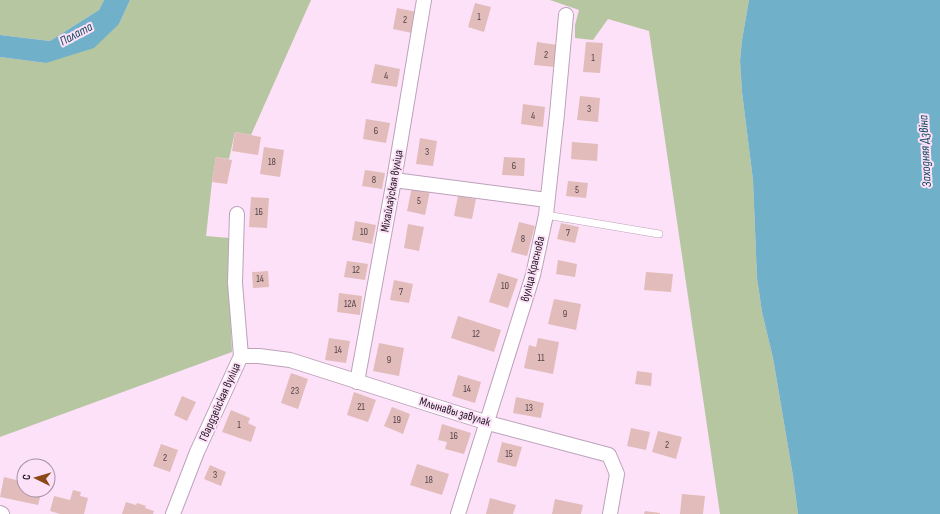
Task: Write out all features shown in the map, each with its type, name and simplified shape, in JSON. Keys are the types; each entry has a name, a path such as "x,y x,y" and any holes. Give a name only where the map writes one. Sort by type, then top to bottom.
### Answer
{"street":[{"name":"Міхайлаўская вуліца","path":"357,382 394,180 424,0"},
{"name":"вуліца Краснова","path":"458,514 488,423 533,275 546,215 566,15"},
{"path":"394,180 547,200"},
{"name":"Гвардзейская вуліца","path":"173,514 198,452 241,356 236,283 237,214"},
{"name":"Млынавы завулак","path":"241,356 259,356 290,360 488,423 609,455 617,474 610,514"}],"lane":[{"path":"546,215 659,234"}],"green space":[{"path":"0,0 104,0 99,10 50,41 0,35"},
{"path":"130,0 311,0 251,135 235,132 229,159 216,157 206,236 229,238 229,284 232,352 0,437 0,57 46,63 119,24"},
{"path":"550,0 749,0 740,61 742,92 753,180 757,278 762,312 773,358 798,514 720,514 649,31 608,19 593,40 575,38 575,25 579,10"}],"water":[{"name":"Палата","path":"104,0 130,0 119,24 94,48 46,63 0,57 0,35 50,41 99,10"},
{"name":"Заходняя Дзвіна","path":"749,0 940,0 940,514 798,514 773,358 762,312 757,278 753,180 742,92 740,61"}],"building":[{"path":"475,3 491,7 484,32 468,27"},
{"path":"397,8 417,12 412,33 393,29"},
{"path":"537,42 558,45 555,67 534,65"},
{"path":"586,42 603,43 600,73 583,72"},
{"path":"375,64 400,69 397,87 371,83"},
{"path":"580,96 600,98 598,122 577,120"},
{"path":"523,104 545,107 543,127 521,124"},
{"path":"366,119 390,123 386,143 363,139"},
{"path":"235,132 261,137 258,155 232,151"},
{"path":"420,138 437,141 433,166 416,164"},
{"path":"572,142 598,144 597,161 571,159"},
{"path":"264,147 284,150 280,177 260,174"},
{"path":"216,157 232,160 227,184 212,182"},
{"path":"504,157 525,158 524,176 502,175"},
{"path":"365,170 385,173 382,189 362,186"},
{"path":"568,181 588,183 586,198 566,196"},
{"path":"412,187 430,191 425,215 407,211"},
{"path":"458,196 476,199 472,219 454,216"},
{"path":"251,197 269,198 267,228 249,227"},
{"path":"355,221 376,225 372,244 352,240"},
{"path":"519,222 535,226 527,256 511,252"},
{"path":"561,223 579,227 575,243 557,239"},
{"path":"408,224 424,227 419,251 404,248"},
{"path":"558,260 577,264 575,277 556,274"},
{"path":"347,261 368,264 365,280 344,277"},
{"path":"268,271 269,287 253,288 252,272"},
{"path":"646,272 673,274 671,292 644,290"},
{"path":"498,273 518,279 508,308 489,302"},
{"path":"394,280 413,284 409,303 390,300"},
{"path":"339,293 362,296 360,315 337,312"},
{"path":"554,299 581,304 576,330 548,324"},
{"path":"458,316 501,330 494,352 451,338"},
{"path":"329,338 350,341 346,363 325,360"},
{"path":"538,338 559,342 553,374 524,368 529,345 536,347"},
{"path":"379,343 404,348 399,376 373,371"},
{"path":"637,371 652,373 651,386 635,384"},
{"path":"291,373 308,379 298,409 281,403"},
{"path":"458,375 481,382 475,403 452,396"},
{"path":"354,392 376,400 368,422 347,415"},
{"path":"182,396 196,402 187,421 174,415"},
{"path":"516,397 544,403 541,418 513,413"},
{"path":"392,407 410,414 403,434 384,426"},
{"path":"231,410 250,418 248,423 256,427 251,442 222,432"},
{"path":"442,424 471,433 464,454 445,449 447,442 438,440"},
{"path":"631,428 650,432 646,450 627,446"},
{"path":"658,431 682,437 676,459 652,452"},
{"path":"502,442 522,447 516,467 497,462"},
{"path":"161,444 178,450 170,472 153,466"},
{"path":"417,464 449,474 442,495 410,485"},
{"path":"210,465 226,472 221,486 204,479"},
{"path":"4,477 16,480 16,498 40,498 38,505 0,497"},
{"path":"73,490 81,492 80,496 88,498 84,514 60,514 50,511 53,498 56,498 56,496 70,500"},
{"path":"682,494 705,496 703,514 680,514"},
{"path":"490,498 516,505 513,514 486,514"},
{"path":"555,499 583,505 581,514 552,514"},
{"path":"126,502 146,506 145,508 154,511 153,514 122,514"},
{"path":"645,511 660,513 660,514 644,514"}]}
